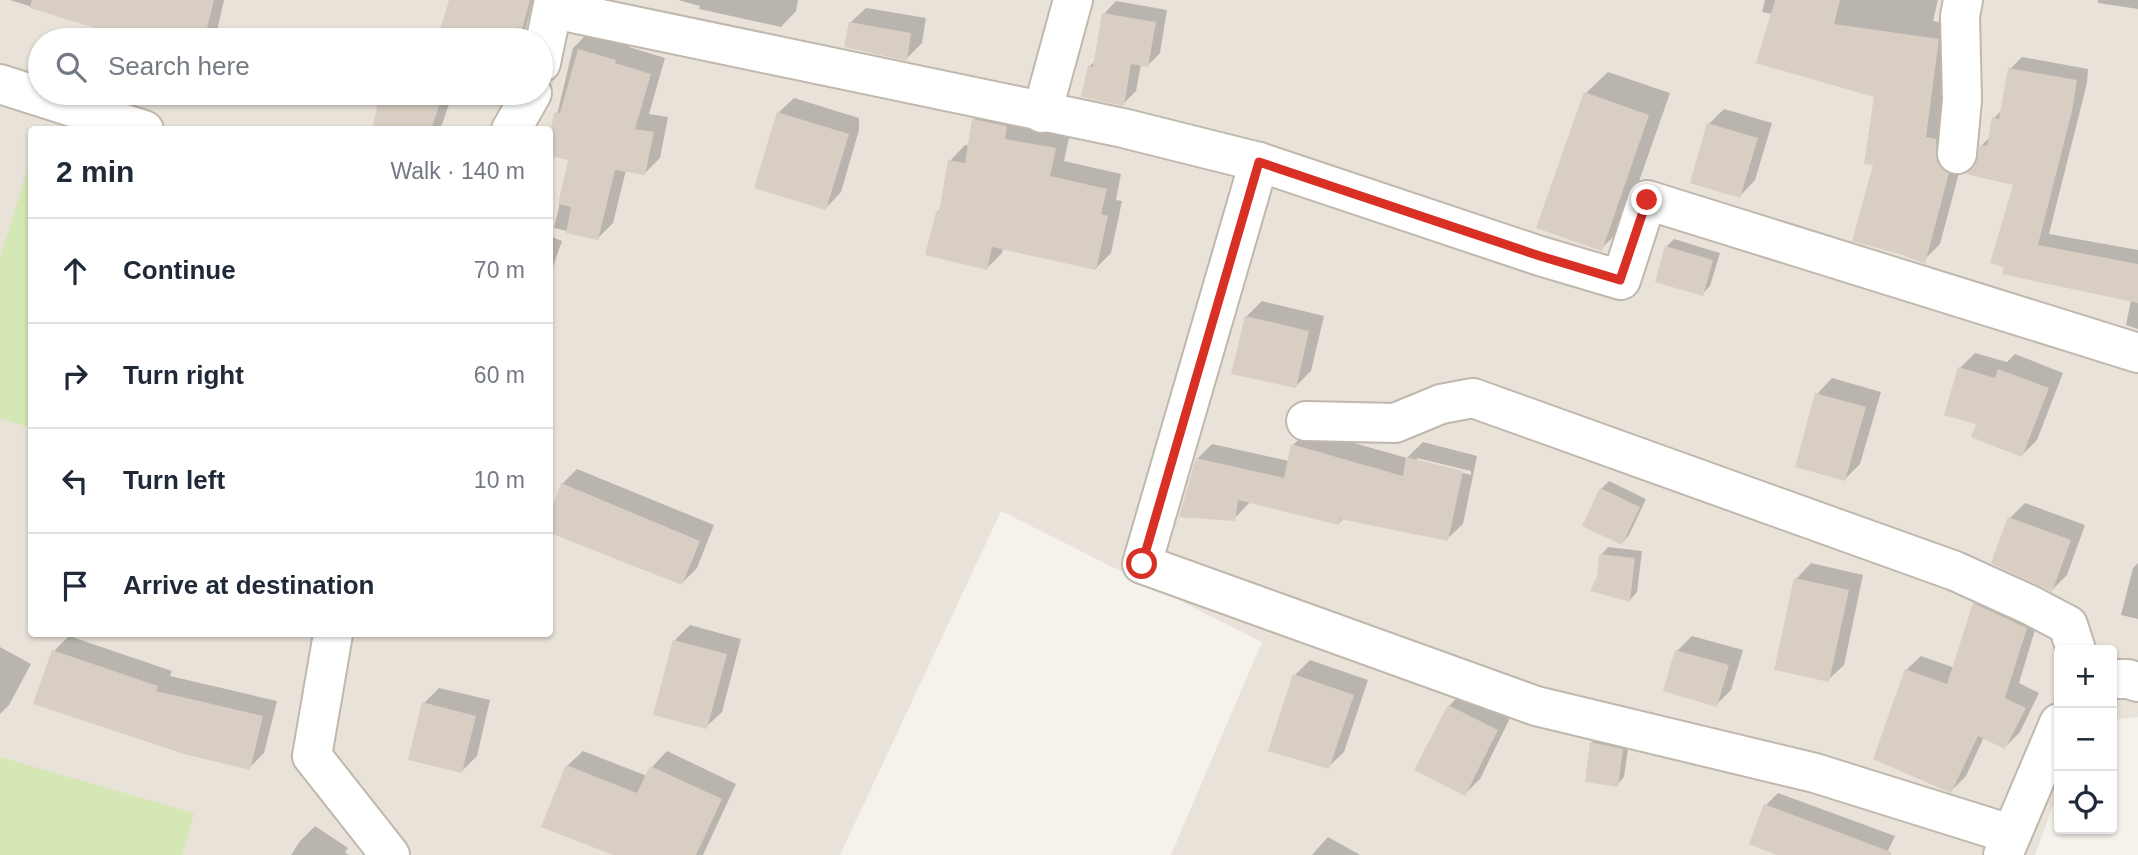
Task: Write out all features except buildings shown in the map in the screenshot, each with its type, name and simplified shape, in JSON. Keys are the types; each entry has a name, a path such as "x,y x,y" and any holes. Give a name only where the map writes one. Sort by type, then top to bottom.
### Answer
{"street":[{"path":"1042,113 1073,0"},
{"path":"1957,154 1962,100 1960,16 1963,0"},
{"path":"549,28 554,4 1042,113 1123,128 1259,162 1620,280 1647,200 2138,354"},
{"path":"0,84 28,93"},
{"path":"66,105 131,126"},
{"path":"513,126 525,105"},
{"path":"1259,162 1142,564 1536,706 1815,773 2007,845 2054,735"},
{"path":"1307,421 1395,423 1441,404 1473,398 1955,571 2068,625 2074,645"},
{"path":"332,637 312,756 390,855"},
{"path":"2117,679 2138,682"}],"shaded area":[{"path":"0,0 2138,0 2138,717 2117,719 2117,645 2054,645 2054,803 2035,855 1171,855 1262,642 1001,511 840,855 0,855"}],"green space":[{"path":"28,168 28,427 0,418 0,258"},
{"path":"0,757 194,813 182,855 0,855"}],"route":[{"path":"1142,564 1259,162 1620,280 1647,200"}]}
